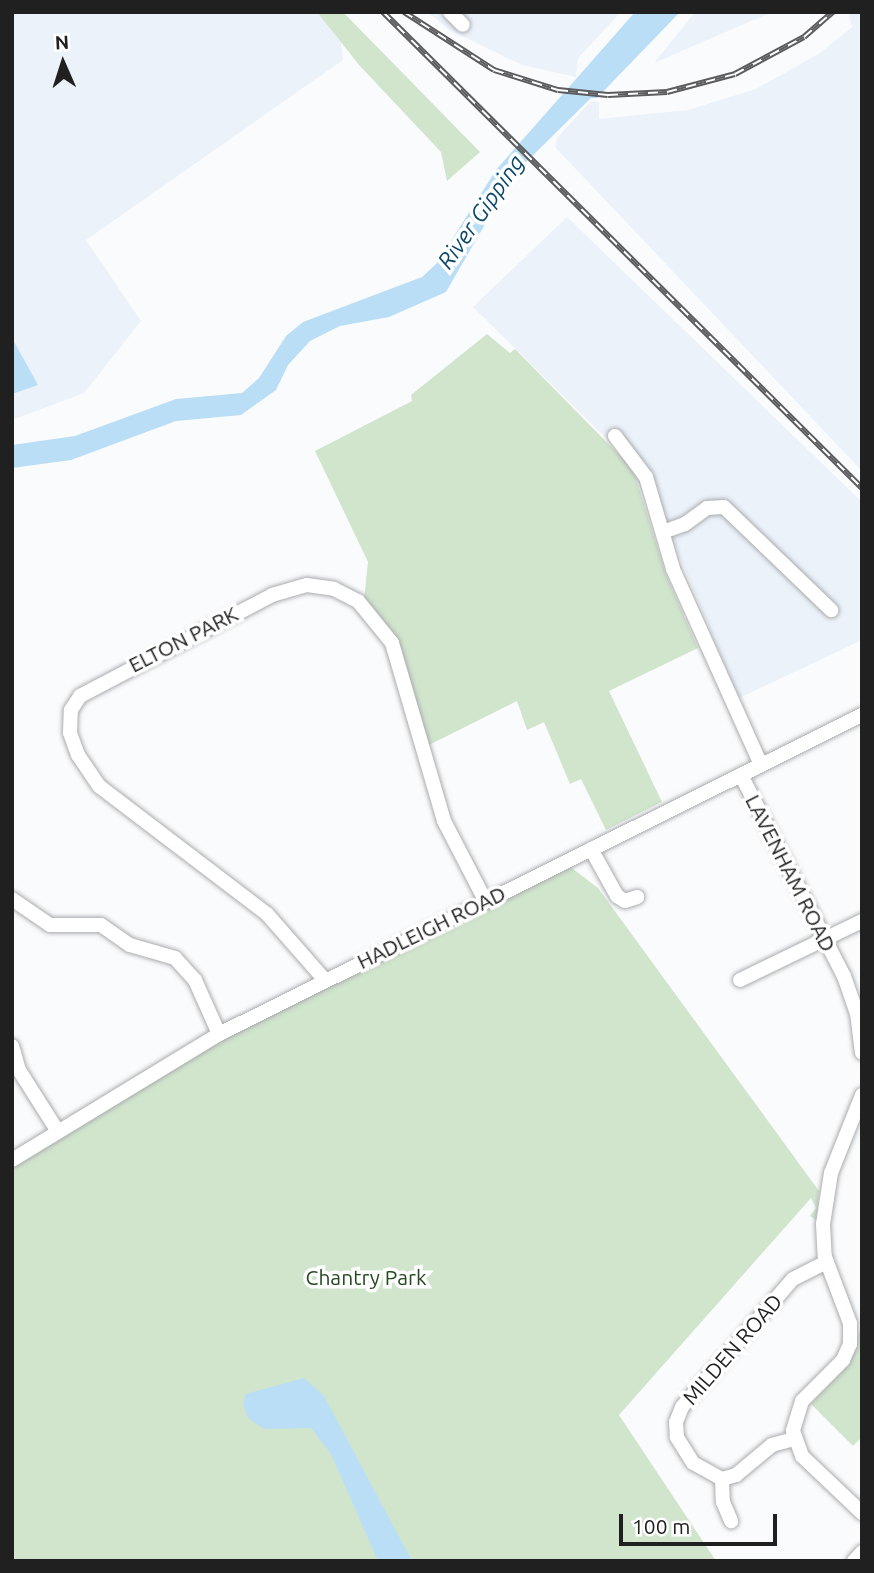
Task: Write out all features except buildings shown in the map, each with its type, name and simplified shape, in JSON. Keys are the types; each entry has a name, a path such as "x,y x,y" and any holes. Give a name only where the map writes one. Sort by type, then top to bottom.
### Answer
{"street":[{"path":"450,12 463,25"},
{"path":"615,436 646,477 682,592 761,765"},
{"path":"663,532 685,524 707,508 724,507 831,610"},
{"name":"ELTON PARK","path":"324,979 267,914 99,786 78,755 70,733 71,710 80,696 272,595 307,585 334,589 358,601 392,643 444,821 485,900"},
{"name":"HADLEIGH ROAD","path":"12,1160 57,1129 219,1034 324,979 862,715"},
{"name":"LAVENHAM ROAD","path":"741,775 825,939 855,1004 862,1053"},
{"path":"592,849 617,896 625,901 638,897"},
{"path":"12,899 50,925 90,923 130,945 165,953 182,964 200,990 219,1034"},
{"path":"740,980 862,921"},
{"path":"12,1046 15,1072 57,1129"},
{"path":"862,1094 826,1195 822,1235 827,1262 855,1317 851,1340 846,1355 801,1403 794,1439 806,1460 862,1513"},
{"name":"MILDEN ROAD","path":"722,1479 701,1471 681,1446 676,1430 680,1411 793,1279 827,1262"},
{"path":"732,1521 723,1502 722,1479 736,1475 775,1444 794,1439"},
{"path":"854,1561 862,1552"}],"shaded area":[{"path":"12,12 338,12 343,60 86,240 141,321 84,393 12,420"},
{"path":"428,12 621,12 578,58 576,77 522,65 448,29"},
{"path":"695,12 772,12 654,63"},
{"path":"848,12 862,12 862,471 555,147 557,138 591,101 599,102 599,119 688,110 756,89 820,53 852,27"},
{"path":"567,217 862,502 862,640 739,698 672,538 666,538 622,454 473,307"}],"green space":[{"path":"317,12 343,12 480,152 447,181 441,152 360,66"},
{"path":"487,334 510,353 515,349 633,469 666,575 698,648 609,691 662,802 606,830 581,779 570,784 544,722 527,730 517,701 419,750 399,671 364,600 368,562 315,451 412,401 411,395"},
{"name":"Chantry Park","path":"564,862 598,888 819,1191 816,1220 810,1216 816,1208 811,1198 619,1415 716,1561 12,1561 12,1160 219,1033"},
{"path":"862,1323 862,1437 853,1446 811,1404 849,1364"}],"water":[{"name":"River Gipping","path":"635,12 680,12 597,98 591,98 514,174 446,292 389,317 340,326 310,341 288,365 276,390 241,415 176,421 71,460 12,468 12,445 75,436 176,399 242,393 259,378 286,336 303,322 422,277 437,263 496,170"},
{"path":"12,338 38,385 12,394"},
{"path":"304,1378 324,1396 412,1561 378,1561 331,1454 311,1428 264,1429 248,1418 243,1405 246,1394"}],"railway":[{"path":"383,12 862,488"},
{"path":"404,12 494,70 558,90 608,95 667,92 735,74 804,37 833,12"}]}
